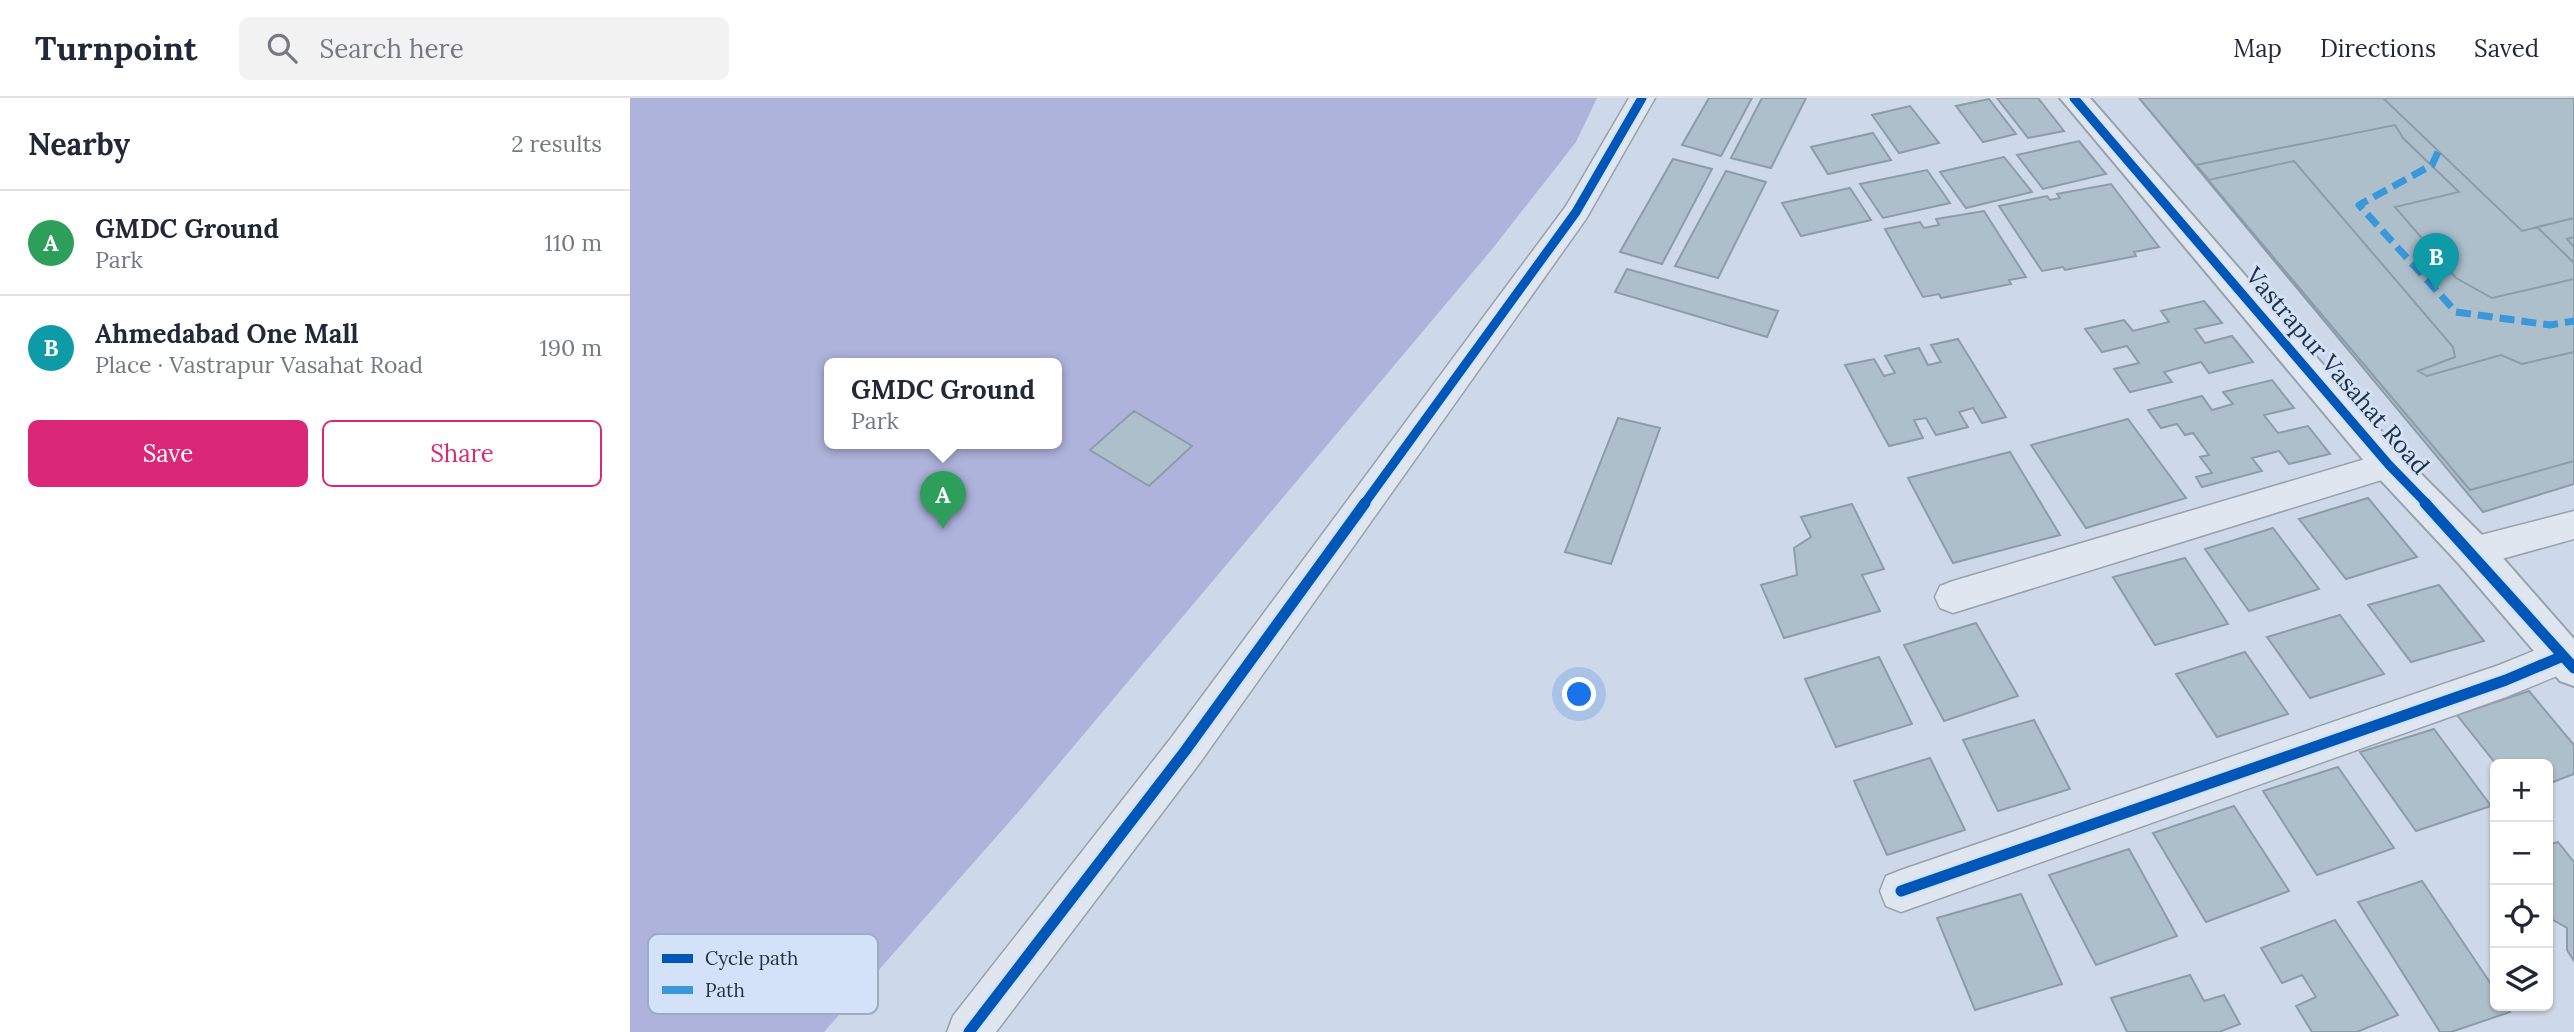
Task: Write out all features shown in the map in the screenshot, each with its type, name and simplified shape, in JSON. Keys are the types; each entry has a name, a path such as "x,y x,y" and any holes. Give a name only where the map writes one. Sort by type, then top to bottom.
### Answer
{"street":[{"path":"969,1032 1185,751 1577,212 1642,98"},
{"name":"Vastrapur Vasahat Road","path":"2074,98 2389,465 2473,552 2569,662"},
{"path":"1953,597 2389,465"},
{"path":"2473,552 2574,525"},
{"path":"1901,891 2506,680 2569,662"}],"shaded area":[{"path":"630,98 1597,98 1576,142 1493,248 1020,810 878,971 878,934 648,934 648,1014 840,1014 824,1032 630,1032"}],"building":[{"path":"1709,98 1752,98 1721,156 1682,145"},
{"path":"1762,98 1806,98 1771,168 1731,158"},
{"path":"1997,98 2038,98 2064,131 2028,138"},
{"path":"2139,98 2383,98 2522,231 2574,218 2574,461 2470,490"},
{"path":"2139,98 2574,98 2574,484 2483,512"},
{"path":"1989,99 2016,134 1983,142 1956,106"},
{"path":"1910,106 1939,143 1899,153 1872,115"},
{"path":"2395,125 2403,138 2459,192 2395,207 2456,278 2492,298 2574,279 2574,352 2522,364 2501,355 2427,376 2418,371 2455,357 2453,347 2294,161 2209,180 2196,165"},
{"path":"1873,133 1891,160 1828,174 1811,147"},
{"path":"2079,141 2106,174 2043,189 2017,155"},
{"path":"2004,157 2032,192 1966,208 1940,172"},
{"path":"1673,159 1712,169 1662,264 1620,252"},
{"path":"1927,170 1950,203 1883,218 1860,184"},
{"path":"1726,171 1766,182 1718,278 1675,266"},
{"path":"2111,184 2159,247 2134,252 2136,256 2065,270 2063,267 2042,271 1999,206 2047,196 2050,200 2060,198 2057,194"},
{"path":"1850,188 1871,220 1801,236 1782,203"},
{"path":"1984,211 2026,277 2009,280 2011,284 1941,298 1939,294 1923,297 1885,229 1920,222 1924,228 1939,225 1936,219"},
{"path":"2574,218 2574,237 2567,239 2574,247 2574,263 2537,227"},
{"path":"1627,269 1778,311 1767,337 1615,292"},
{"path":"2204,301 2222,323 2195,329 2205,343 2232,336 2253,362 2209,373 2201,362 2164,372 2172,382 2130,392 2114,369 2139,363 2127,346 2102,352 2085,329 2124,320 2133,331 2169,322 2161,311"},
{"path":"1958,339 2006,417 1982,423 1973,408 1959,412 1968,427 1936,435 1926,418 1914,420 1923,438 1889,446 1845,365 1874,359 1884,376 1895,373 1885,356 1919,348 1928,365 1941,362 1931,345"},
{"path":"2272,380 2294,408 2264,415 2278,433 2308,426 2330,454 2289,464 2279,451 2252,458 2262,471 2202,487 2196,477 2212,473 2200,457 2209,455 2193,433 2185,435 2177,424 2161,428 2148,410 2202,396 2212,410 2233,404 2223,392"},
{"path":"1134,411 1192,446 1149,486 1090,450"},
{"path":"1618,418 1660,428 1611,564 1565,552"},
{"path":"2128,419 2186,498 2086,528 2031,445"},
{"path":"2010,452 2060,535 1953,563 1908,478"},
{"path":"2368,498 2417,557 2346,579 2299,519"},
{"path":"1852,504 1884,569 1862,575 1880,611 1784,638 1761,585 1797,575 1794,548 1811,537 1801,517"},
{"path":"2273,528 2319,589 2249,611 2205,549"},
{"path":"2185,558 2228,624 2155,645 2113,577"},
{"path":"2439,585 2484,641 2411,662 2368,605"},
{"path":"2340,615 2384,674 2310,698 2267,637"},
{"path":"1976,623 2018,696 1944,721 1904,645"},
{"path":"2245,652 2288,714 2217,737 2176,674"},
{"path":"1879,657 1912,724 1836,747 1805,679"},
{"path":"2529,691 2574,745 2574,774 2553,782 2553,759 2492,759 2457,715"},
{"path":"2034,720 2070,789 1998,811 1963,740"},
{"path":"2434,729 2490,806 2416,831 2360,752"},
{"path":"1930,758 1965,830 1887,855 1854,781"},
{"path":"2338,767 2394,848 2317,875 2263,791"},
{"path":"2234,806 2289,891 2206,922 2153,833"},
{"path":"2558,842 2574,862 2574,961 2567,950 2567,928 2553,920 2553,844"},
{"path":"2129,849 2177,936 2096,965 2049,875"},
{"path":"2422,881 2490,983 2490,1011 2510,1012 2451,1032 2440,1032 2358,902"},
{"path":"2021,894 2062,984 1975,1010 1937,918"},
{"path":"2335,920 2398,1015 2357,1032 2312,1032 2296,1006 2316,997 2302,975 2282,983 2261,948"},
{"path":"2190,975 2204,1001 2224,995 2240,1024 2219,1032 2127,1032 2111,998"}],"marked path":[{"path":"2438,152 2432,165 2359,205 2456,312 2550,325 2574,321"}],"cycle path":[{"path":"969,1032 1185,751 1576,212 1642,98"},
{"path":"2074,98 2389,465 2473,552 2574,668"},
{"path":"1901,891 2506,680 2563,656"}],"place":[{"name":"Ahmedabad One Mall","path":"2436,291"},
{"name":"GMDC Ground","path":"943,529"}]}
